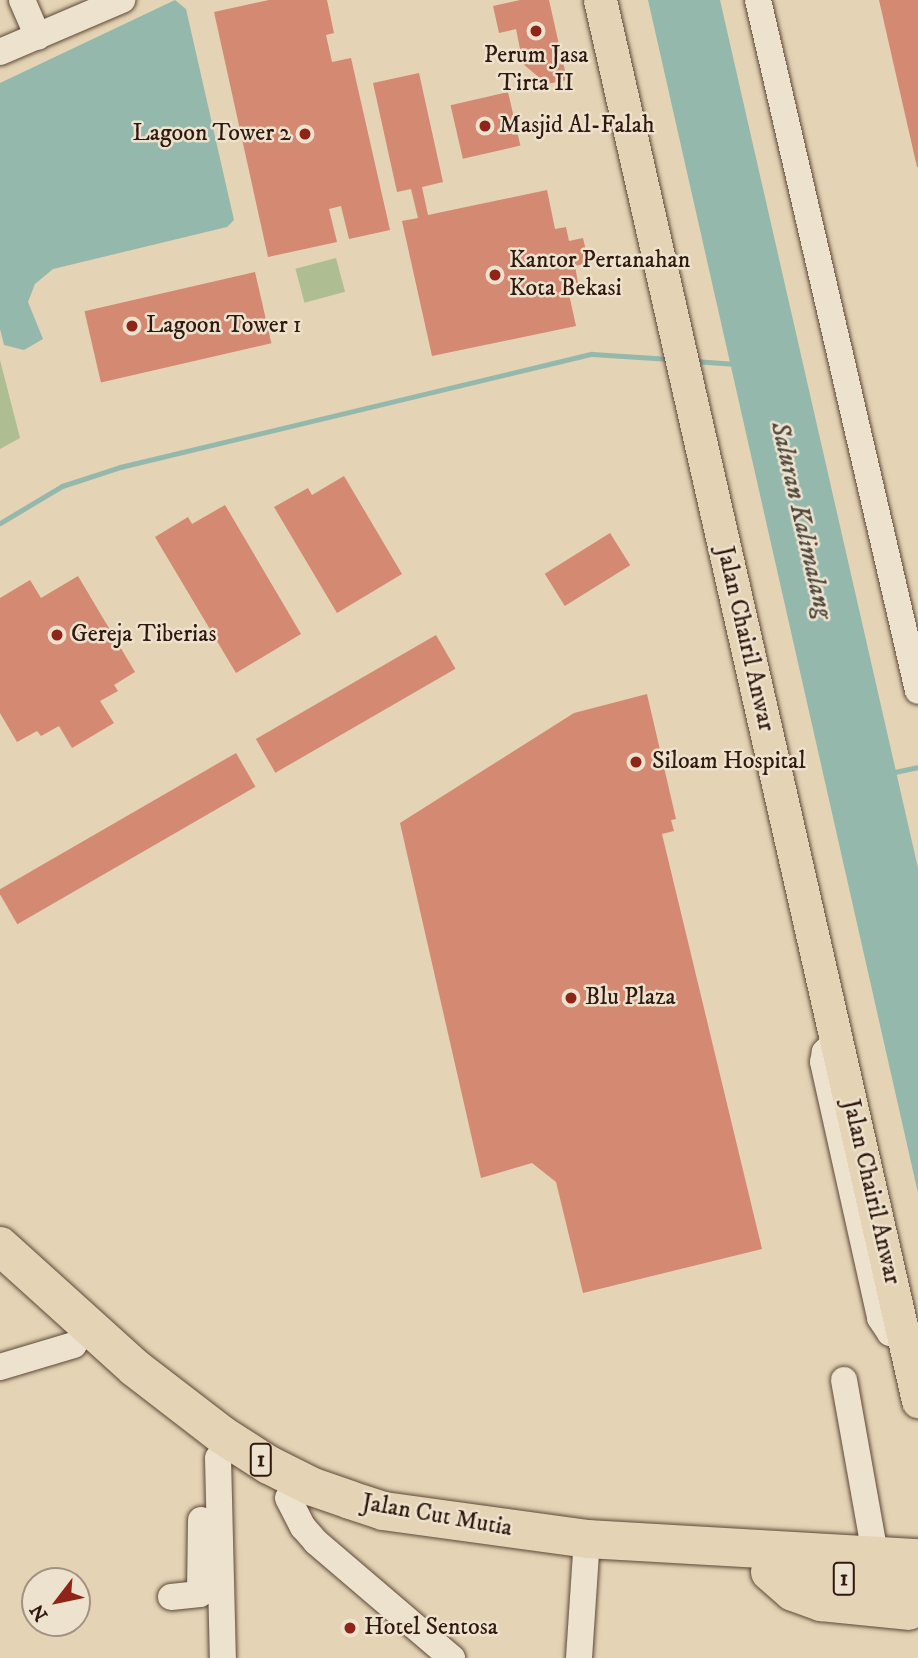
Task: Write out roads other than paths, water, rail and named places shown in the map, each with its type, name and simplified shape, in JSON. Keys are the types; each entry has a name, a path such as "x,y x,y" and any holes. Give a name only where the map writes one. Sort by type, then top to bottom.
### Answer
{"highway":[{"name":"Jalan Cut Mutia","path":"0,1246 157,1385 222,1435 269,1465 313,1487 383,1511 587,1549 770,1573 918,1586"},
{"name":"Jalan Cut Mutia","path":"0,1278 74,1345 211,1454 288,1498 347,1521 435,1542 587,1549 918,1556"},
{"path":"770,1573 793,1592 821,1602 918,1611"}],"main road":[{"name":"Jalan Chairil Anwar","path":"600,0 646,156 684,319 910,1320 918,1401"},
{"name":"Jalan Chairil Anwar","path":"623,0 646,156"}],"street":[{"path":"22,0 38,37"},
{"path":"0,52 122,0"},
{"path":"758,0 918,691"},
{"path":"0,1367 74,1345"},
{"path":"844,1380 875,1554"},
{"path":"171,1597 194,1596 201,1589 211,1454"},
{"path":"211,1454 222,1658"},
{"path":"288,1498 303,1527 316,1542 452,1658"},
{"path":"579,1658 587,1549"}],"water":[{"path":"175,0 186,9 234,220 227,227 53,269 35,284 28,302 43,339 24,350 4,345 0,329 0,83"},
{"name":"Saluran Kalimalang","path":"648,0 720,0 918,868 918,1193"}],"waterway":[{"path":"0,523 62,486 120,467 592,354 670,359"},
{"path":"694,361 736,364"},
{"path":"890,773 918,767"}],"place":[{"name":"Perum Jasa Tirta II","path":"536,31"},
{"name":"Masjid Al-Falah","path":"485,126"},
{"name":"Lagoon Tower 2","path":"305,134"},
{"name":"Kantor Pertanahan Kota Bekasi","path":"495,275"},
{"name":"Lagoon Tower 1","path":"132,326"},
{"name":"Gereja Tiberias","path":"57,635"},
{"name":"Siloam Hospital","path":"636,762"},
{"name":"Blu Plaza","path":"571,998"},
{"name":"Hotel Sentosa","path":"350,1628"}]}
